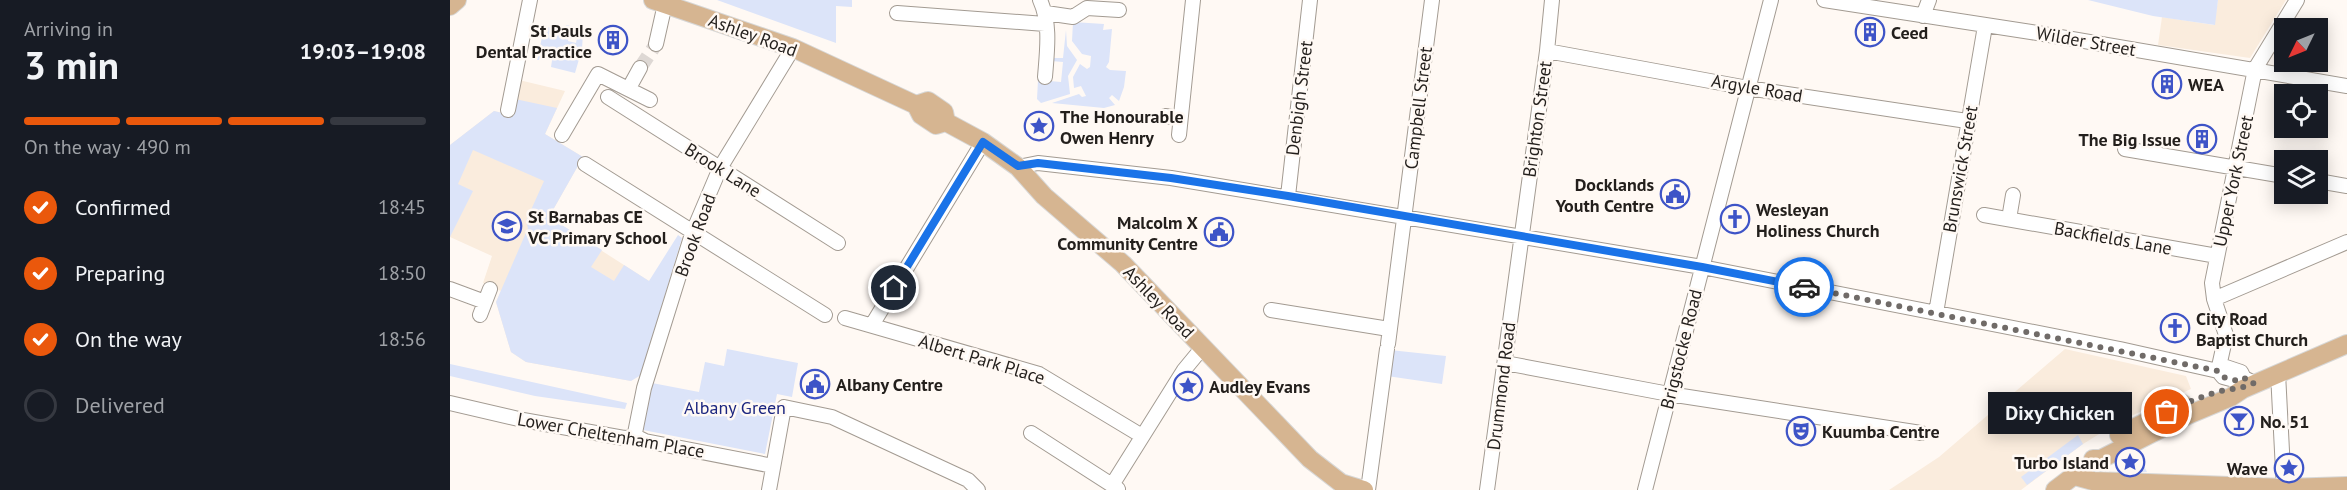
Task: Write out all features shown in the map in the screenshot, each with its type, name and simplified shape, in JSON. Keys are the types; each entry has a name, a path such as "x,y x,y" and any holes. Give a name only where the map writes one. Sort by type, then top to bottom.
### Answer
{"main road":[{"path":"450,6 457,0"},
{"name":"Ashley Road","path":"659,2 793,48 916,105 928,101 944,112 946,122 983,142 1018,166 1044,196 1123,264 1324,472 1341,483 1366,490"},
{"path":"2055,490 2075,476 2108,443 2150,420 2211,394 2278,373 2347,344"},
{"path":"2075,476 2094,485 2284,489 2347,486"}],"street":[{"path":"508,110 530,0"},
{"path":"1040,0 1046,19 1048,40 1045,77"},
{"path":"1179,135 1194,0"},
{"name":"Denbigh Street","path":"1288,196 1310,0"},
{"name":"Campbell Street","path":"1366,490 1432,0"},
{"name":"Brighton Street","path":"1514,282 1547,51 1552,0"},
{"name":"Brigstocke Road","path":"1645,490 1771,0"},
{"name":"Wilder Street","path":"1824,0 2255,69 2347,86"},
{"path":"1923,16 1929,0"},
{"name":"Upper York Street","path":"2219,371 2226,335 2214,299 2212,283 2255,69 2297,0"},
{"path":"656,44 659,2"},
{"path":"897,13 1046,19 1073,16 1087,8 1119,10"},
{"name":"Brunswick Street","path":"1936,313 1985,26"},
{"name":"Brook Road","path":"637,437 635,433 644,388 692,234 720,168 793,48"},
{"name":"Argyle Road","path":"1547,51 1748,88 1967,122"},
{"path":"629,88 640,68"},
{"path":"562,135 598,74 650,100"},
{"name":"Brook Lane","path":"608,97 838,243"},
{"path":"1165,116 1180,118"},
{"path":"872,325 983,142"},
{"path":"2124,149 2274,175"},
{"path":"2144,168 2147,153"},
{"path":"1018,166 1038,163 1171,178 1702,267 2219,371 2223,377 2247,383"},
{"path":"585,164 692,234 825,315"},
{"path":"2328,183 2347,186"},
{"path":"2009,219 2013,195"},
{"name":"Backfields Lane","path":"1984,215 2217,256"},
{"path":"2214,299 2347,242"},
{"name":"Drummond Road","path":"1487,490 1514,282"},
{"path":"450,289 485,302"},
{"path":"1271,310 1389,329"},
{"name":"Albert Park Place","path":"845,318 1039,374 1142,436"},
{"path":"1031,434 1116,488 1142,436 1184,370 1203,347"},
{"path":"1505,363 1669,394 1921,433"},
{"path":"2278,373 2284,489"},
{"name":"Lower Cheltenham Place","path":"450,403 523,420 624,438 637,437 645,441 773,466"},
{"path":"769,490 784,407 832,417 968,480 978,490"}],"shaded area":[{"path":"2218,0 2286,0 2250,58 2158,45 2162,17 2214,25"},
{"name":"St Barnabas CE VC Primary School","path":"519,80 565,91 545,134 583,157 549,217 649,281 631,381 526,362 511,352 496,302 501,291 483,283 492,256 450,237 450,145 494,111 511,115"},
{"path":"2065,349 2186,376 2191,389 2122,420 2083,444 2021,490 1889,490 1939,457"}],"green space":[{"path":"717,0 852,0 852,7 836,6 836,43"},
{"path":"2088,0 2218,0 2215,25 2153,16"},
{"path":"1073,22 1104,24 1103,30 1112,29 1109,62 1106,67 1110,70 1126,71 1119,101 1112,95 1109,98 1115,105 1104,108 1052,103 1079,94 1082,97 1086,96 1081,86 1074,88 1073,77 1080,64 1087,69 1090,67 1091,56 1082,54 1072,41"},
{"path":"566,25 571,26 568,41 576,43 578,32 583,33 582,49 575,73 551,67 553,54 542,51 537,60 544,28 551,27 549,35 557,37 559,30 564,31"},
{"path":"1066,30 1067,46 1077,60 1068,76 1070,94 1041,103 1037,99 1038,80 1061,82 1063,62 1051,61 1052,58 1063,58"},
{"name":"St Barnabas CE VC Primary School","path":"515,99 557,108 545,134 583,157 549,217 602,250 591,267 614,281 624,265 649,281 678,235 682,238 641,375 631,381 526,362 511,352 496,302 528,228 526,221 544,181 473,150 458,184 473,191 450,237 450,145 494,111 511,115"},
{"name":"Albany Green","path":"727,349 798,363 792,397 777,394 765,454 643,430 652,383 699,392 705,362 724,366"},
{"path":"1390,350 1446,356 1442,384 1387,376"},
{"path":"450,364 627,403 625,409 535,396 450,376"},
{"path":"2078,435 2083,444 2027,485 2021,477"},
{"path":"2135,447 2147,472 2121,471 2115,457"}],"tunnel":[{"path":"640,68 656,44"}],"way so far":[{"path":"1804,287 2120,350 2218,371 2223,377 2238,381 2244,378 2254,383 2243,388 2211,394 2167,412"}],"place":[{"name":"Ceed","path":"1870,32"},
{"name":"St Pauls Dental Practice","path":"613,40"},
{"name":"WEA","path":"2167,84"},
{"name":"The Honourable Owen Henry","path":"1039,126"},
{"name":"The Big Issue","path":"2202,139"},
{"name":"Docklands Youth Centre","path":"1675,194"},
{"name":"Wesleyan Holiness Church","path":"1735,219"},
{"name":"St Barnabas CE VC Primary School","path":"507,226"},
{"name":"Malcolm X Community Centre","path":"1219,232"},
{"name":"City Road Baptist Church","path":"2175,328"},
{"name":"Albany Centre","path":"815,384"},
{"name":"Audley Evans","path":"1188,386"},
{"name":"Dixy Chicken","path":"2167,412"},
{"name":"No. 51","path":"2239,421"},
{"name":"Kuumba Centre","path":"1801,431"},
{"name":"Turbo Island","path":"2130,462"},
{"name":"Wave","path":"2289,468"}],"route":[{"path":"894,288 983,142 1018,166 1038,163 1171,178 1288,196 1702,267 1804,287"}]}
